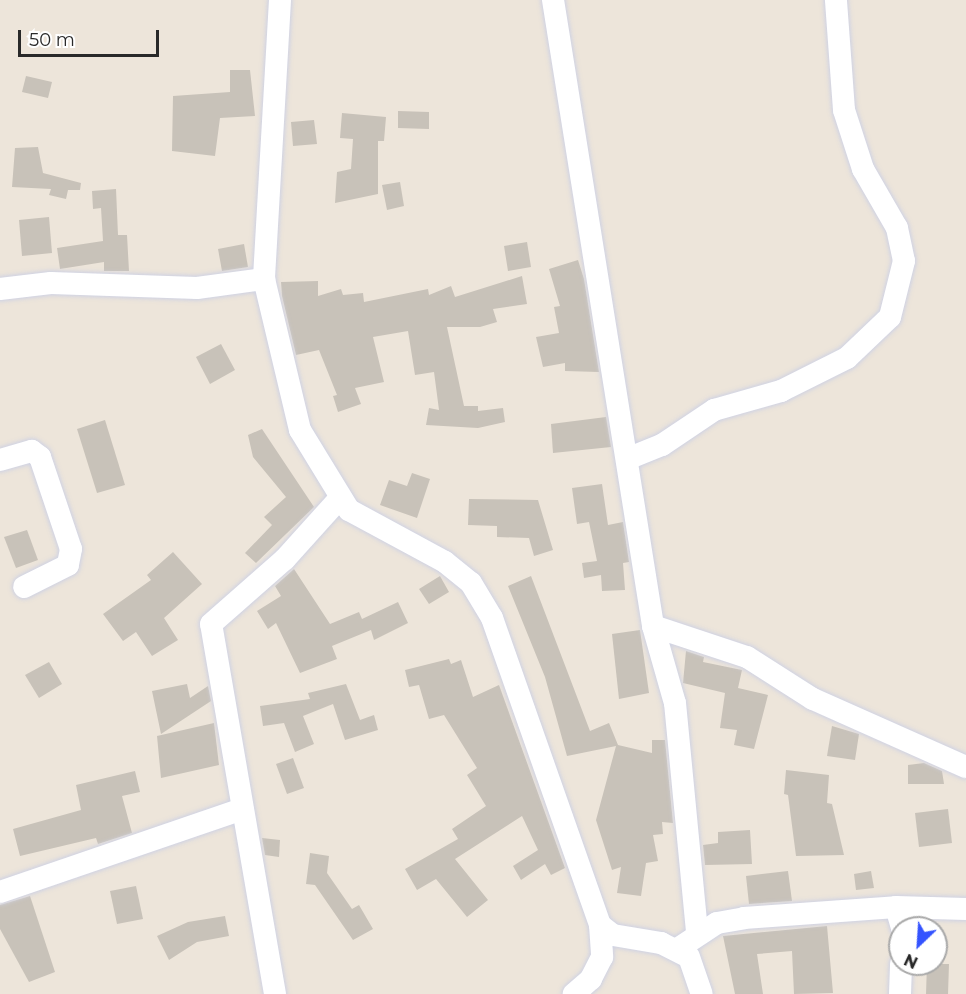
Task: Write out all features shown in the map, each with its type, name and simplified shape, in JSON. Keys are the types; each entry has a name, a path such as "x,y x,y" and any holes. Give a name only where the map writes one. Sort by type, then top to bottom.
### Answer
{"street":[{"path":"280,0 264,279 300,430 349,510 445,562 483,598 600,925 602,957 591,979 574,994"},
{"path":"553,0 653,626 675,703 698,932"},
{"path":"627,459 662,445 714,410 781,391 847,358 890,317 904,261 897,228 863,169 844,110 836,0"},
{"path":"0,289 51,283 197,288 264,279"},
{"path":"0,460 32,451 40,457 71,549 68,565 24,587"},
{"path":"275,994 211,624 285,559 340,498"},
{"path":"653,626 747,657 813,699 966,767"},
{"path":"0,892 242,809"},
{"path":"914,916 966,909"},
{"path":"676,950 698,932 744,918 888,918"},
{"path":"600,925 613,935 676,950 689,957 702,994"},
{"path":"900,994 901,976"}],"building":[{"path":"230,70 250,70 255,116 220,118 215,156 172,151 173,96 230,92"},
{"path":"26,76 52,82 48,98 22,92"},
{"path":"398,111 429,112 429,129 398,128"},
{"path":"342,113 386,117 384,141 378,141 378,194 335,203 337,172 351,169 353,139 340,138"},
{"path":"314,120 317,144 293,146 291,122"},
{"path":"38,147 43,173 81,183 80,190 68,190 66,199 49,195 51,189 12,187 15,148"},
{"path":"400,182 404,206 387,210 382,185"},
{"path":"116,189 118,235 127,235 129,271 104,271 104,262 60,269 57,248 103,241 101,208 93,209 92,191"},
{"path":"49,217 52,253 22,256 19,220"},
{"path":"527,242 531,267 508,271 504,246"},
{"path":"244,244 248,267 222,271 218,249"},
{"path":"578,260 584,279 599,372 565,371 565,363 543,367 536,337 559,333 554,307 560,306 549,269"},
{"path":"522,276 527,304 493,309 497,322 480,327 447,327 464,406 478,406 478,411 503,408 505,422 478,428 426,425 429,408 439,410 434,372 415,375 408,331 373,337 384,382 355,388 361,404 338,412 333,396 337,395 319,350 296,355 282,296 281,282 318,281 318,296 341,289 343,295 363,293 364,302 428,289 429,295 451,286 455,297"},
{"path":"221,344 235,370 210,384 196,357"},
{"path":"606,417 611,447 553,453 551,424"},
{"path":"105,420 125,485 97,493 77,429"},
{"path":"262,429 314,507 256,563 245,553 272,525 264,517 286,497 253,457 248,435"},
{"path":"412,473 430,479 417,518 380,505 389,480 407,486"},
{"path":"602,484 608,525 623,522 629,562 623,563 625,590 602,591 601,575 584,578 582,563 597,561 589,522 577,524 572,488"},
{"path":"469,499 538,500 553,550 534,556 529,538 497,537 497,526 468,525"},
{"path":"27,530 38,560 16,568 4,537"},
{"path":"173,552 202,584 164,618 178,640 152,656 136,632 123,641 103,614 151,580 147,575"},
{"path":"294,569 330,624 359,612 362,619 398,602 408,623 374,640 371,630 332,646 337,659 300,673 276,623 268,629 257,611 281,596 275,586"},
{"path":"440,576 449,592 429,604 419,589"},
{"path":"531,576 590,731 609,723 618,745 652,753 652,740 665,740 673,823 662,822 663,834 653,835 658,861 646,863 641,896 617,893 621,867 612,870 596,820 616,746 567,756 545,677 508,586"},
{"path":"640,630 649,693 619,699 612,634"},
{"path":"686,651 704,657 703,662 742,670 738,688 768,695 754,749 734,745 737,730 720,728 725,693 683,683"},
{"path":"449,659 451,664 461,660 473,697 499,685 565,868 551,875 545,864 521,880 513,866 538,850 522,816 455,859 488,900 467,917 436,879 417,890 405,869 458,839 452,829 486,806 467,775 477,768 444,715 429,719 419,685 409,687 405,670"},
{"path":"49,662 62,684 39,698 25,675"},
{"path":"187,684 190,698 208,686 211,701 161,734 152,691"},
{"path":"346,684 360,720 374,715 378,730 345,740 333,704 303,716 314,744 295,752 284,723 263,726 260,706 310,699 308,693"},
{"path":"214,723 219,765 161,778 157,736"},
{"path":"832,726 859,734 855,760 827,756"},
{"path":"293,758 304,788 287,794 276,764"},
{"path":"924,763 942,771 944,784 908,784 908,765"},
{"path":"786,770 829,775 827,803 832,804 844,855 796,856 788,795 784,794"},
{"path":"135,771 140,792 122,796 132,833 98,844 96,838 20,856 13,829 81,810 76,785"},
{"path":"948,809 952,843 919,847 915,813"},
{"path":"750,830 752,864 705,865 703,845 718,843 718,832"},
{"path":"262,838 280,840 279,857 265,855"},
{"path":"310,853 329,856 327,873 352,909 359,905 373,929 353,940 315,885 306,884"},
{"path":"788,871 792,901 749,904 746,876"},
{"path":"871,871 874,888 856,890 854,874"},
{"path":"136,886 143,919 117,924 110,891"},
{"path":"30,896 55,972 29,982 0,929 0,905"},
{"path":"225,916 229,936 197,942 169,960 157,936 188,922"},
{"path":"827,926 833,993 794,994 792,951 757,954 763,994 735,994 723,936"},
{"path":"949,964 948,994 926,994 927,976 948,976"}]}
